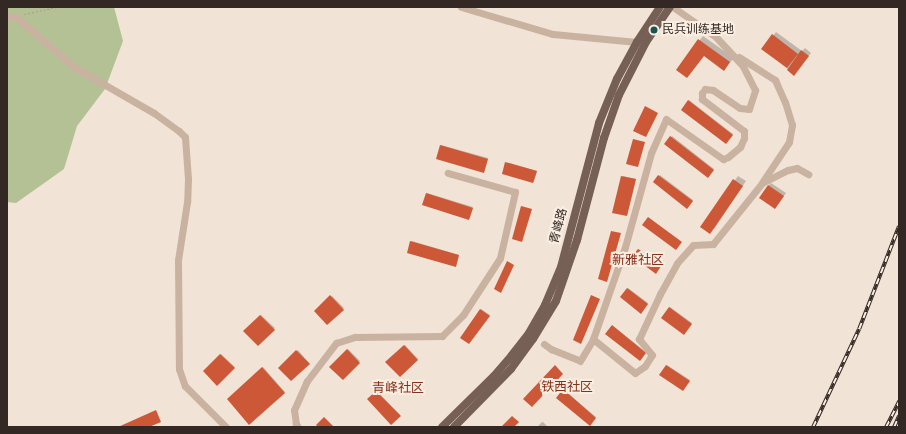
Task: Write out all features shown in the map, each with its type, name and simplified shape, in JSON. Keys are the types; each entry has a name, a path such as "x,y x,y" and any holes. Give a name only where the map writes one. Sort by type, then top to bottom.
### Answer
{"main road":[{"name":"青峰路","path":"442,427 494,376 512,355 529,333 545,306 561,267 599,123 617,79 640,44 660,7"},
{"name":"青峰路","path":"454,427 511,370 533,339 556,301 577,240 604,138 619,95 640,44 671,7"}],"street":[{"path":"461,7 553,34 640,44"},
{"path":"544,344 551,349 580,361 593,339 625,248 651,153 666,119 723,159 728,157 740,147 744,138 744,131 702,99 702,93 705,89 713,90 740,108 749,109 756,90 743,66 716,37 671,7"},
{"path":"7,18 15,16 74,67 154,113 185,137 188,179 187,202 178,260 179,369 185,386 226,427"},
{"path":"593,339 635,373 645,366 652,355 639,339 660,294 677,263 693,245 713,244 762,183 789,142 792,125 785,102 775,80 731,52"},
{"path":"762,183 788,170 797,168 808,174"},
{"path":"298,427 296,424 294,410 307,381 336,343 355,337 442,336 463,315 500,258 515,192 448,173"}],"path":[{"path":"15,16 58,7"}],"green space":[{"path":"7,7 114,7 123,41 105,89 77,126 64,169 16,203 7,202"}],"building":[{"path":"772,34 798,54 787,68 761,49"},
{"path":"698,39 730,62 724,71 704,56 687,78 676,70"},
{"path":"801,50 809,56 794,76 787,70"},
{"path":"688,100 733,135 726,144 681,110"},
{"path":"645,106 658,113 646,137 633,131"},
{"path":"670,136 714,170 708,178 664,144"},
{"path":"633,139 645,142 638,167 626,164"},
{"path":"440,145 488,159 484,173 436,159"},
{"path":"505,162 537,171 533,183 502,174"},
{"path":"658,175 693,201 687,209 653,182"},
{"path":"621,176 636,179 627,216 612,213"},
{"path":"733,179 743,186 710,234 700,227"},
{"path":"768,185 784,196 775,209 759,198"},
{"path":"426,193 473,208 469,220 422,205"},
{"path":"521,206 532,209 522,242 512,239"},
{"path":"648,217 682,242 676,250 642,225"},
{"path":"611,231 621,233 607,282 598,279"},
{"path":"410,241 459,255 456,267 407,253"},
{"path":"638,249 661,266 656,274 632,256"},
{"path":"507,261 514,265 501,293 494,289"},
{"path":"627,288 648,304 641,314 620,297"},
{"path":"330,295 344,310 327,325 314,311"},
{"path":"591,295 600,299 581,344 573,340"},
{"path":"669,307 692,324 684,335 661,318"},
{"path":"480,309 490,316 469,344 460,338"},
{"path":"260,315 275,330 258,346 243,331"},
{"path":"612,325 646,353 640,361 605,334"},
{"path":"404,345 418,360 400,377 385,362"},
{"path":"347,349 360,363 343,380 329,367"},
{"path":"296,350 310,364 291,381 278,368"},
{"path":"220,354 235,368 217,386 203,371"},
{"path":"555,365 563,374 532,407 523,399"},
{"path":"666,365 690,381 683,391 659,375"},
{"path":"262,367 285,393 249,425 227,399"},
{"path":"563,389 596,418 590,426 556,398"},
{"path":"376,391 401,416 391,425 367,399"},
{"path":"156,410 161,422 149,427 118,427"},
{"path":"512,416 519,422 514,427 501,427"},
{"path":"324,417 334,427 318,427 316,425"}],"railway":[{"path":"813,427 859,329 899,226"},
{"path":"886,427 899,401"},
{"path":"894,427 899,416"}],"place":[{"name":"民兵训练基地","path":"654,30"}],"district":[{"name":"新雅社区","path":"638,260"},
{"name":"铁西社区","path":"567,387"},
{"name":"青峰社区","path":"398,388"}]}
